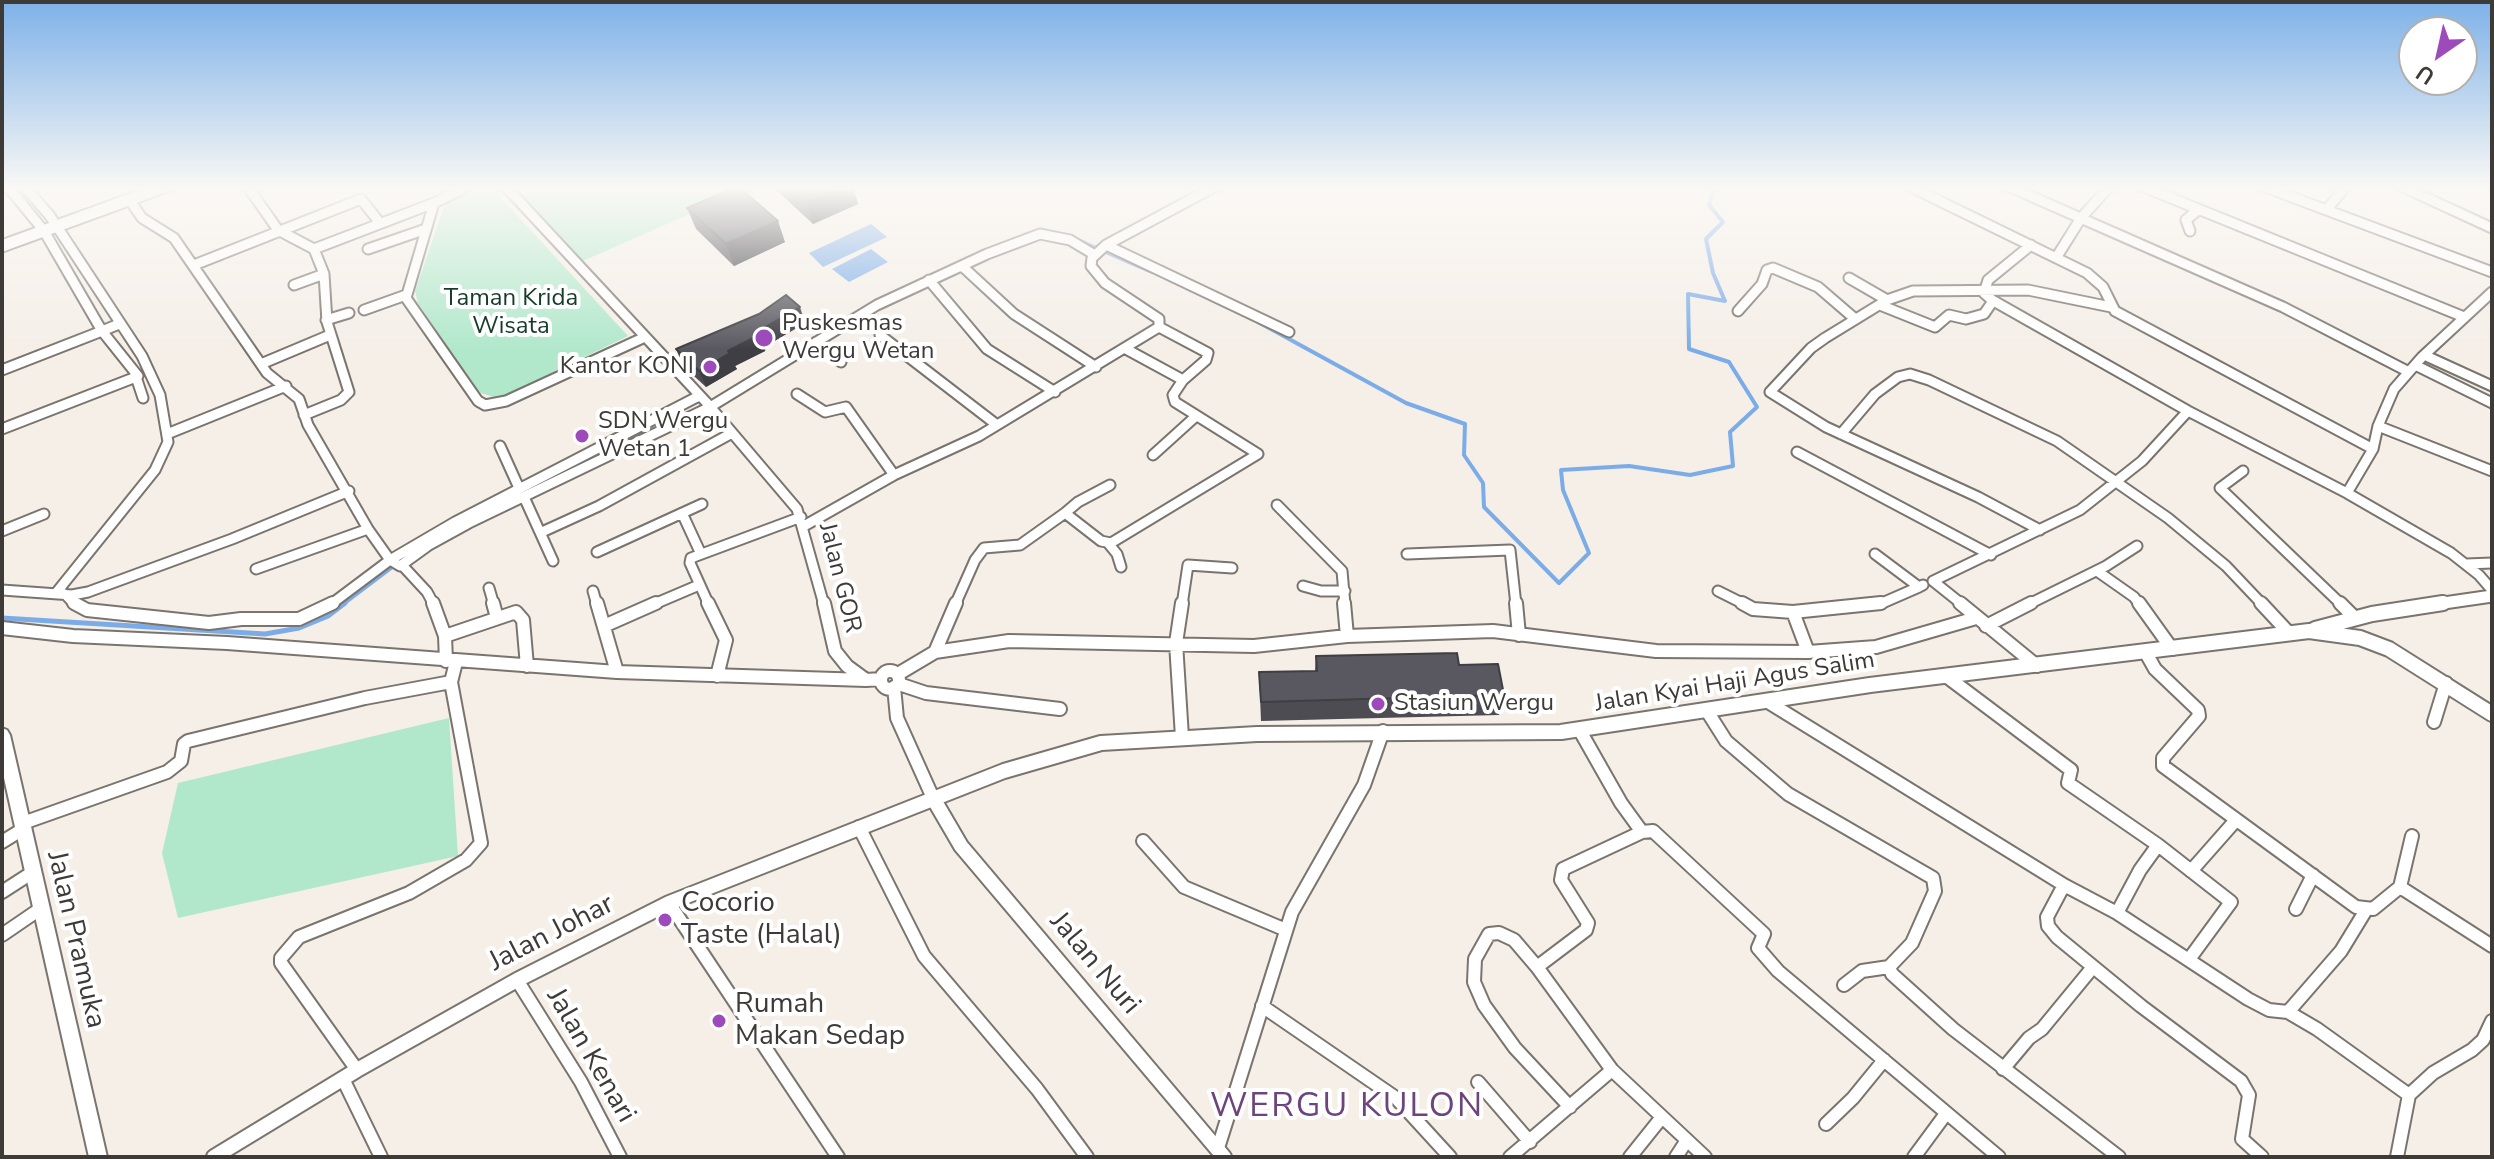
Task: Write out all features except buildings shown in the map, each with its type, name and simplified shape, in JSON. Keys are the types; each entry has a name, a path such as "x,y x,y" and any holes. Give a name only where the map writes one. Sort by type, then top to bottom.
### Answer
{"main road":[{"name":"Jalan Pramuka","path":"2,735 6,766 23,826 98,1157"}],"street":[{"path":"54,593 155,470 165,454 167,434 160,395 104,330 56,241"},
{"path":"59,241 118,324 143,374 143,398"},
{"path":"176,241 267,373 299,399 331,467 349,491 368,529 396,563 427,592 445,636 451,661 451,682 481,843 475,852 409,893 299,937 281,958 281,963 357,1070"},
{"path":"194,265 254,241"},
{"path":"299,241 314,249 324,274 326,320 349,392 332,404 304,415"},
{"path":"314,249 334,241"},
{"path":"368,249 391,241"},
{"path":"422,241 406,295 411,307 478,401 485,405 506,401 645,337"},
{"name":"Jalan GOR","path":"556,241 706,403 802,522 835,651 847,666 866,680"},
{"path":"54,593 76,606 102,613 209,623 281,621 316,613 396,563 521,493 706,403 877,305 1023,241"},
{"path":"1073,241 1101,250 1289,332"},
{"path":"1117,241 1101,250 1090,262 1096,274 1117,292 1159,319 1159,327"},
{"path":"2023,241 2097,280 2111,307"},
{"path":"2056,258 2067,241"},
{"path":"2133,241 2492,403"},
{"path":"2278,241 2464,317"},
{"path":"2413,241 2492,272"},
{"path":"1984,293 1988,280 2031,245"},
{"path":"962,266 1014,314 1096,367"},
{"path":"1738,311 1762,284 1767,270 1773,268 1818,287 1854,318"},
{"path":"294,285 324,274"},
{"path":"1849,278 1883,302 1935,327 1949,315 1966,319 1984,314 1993,301"},
{"path":"929,280 987,349 1055,392"},
{"path":"2040,530 1978,497 1841,434 1770,392 1811,348 1854,318 1883,302 1913,291 2053,293 2111,307 2373,449"},
{"path":"2347,493 2373,449 2378,426 2394,389 2424,355 2492,292"},
{"path":"1984,293 1993,301 2188,411 2347,493 2466,564 2492,593 2355,618 2309,631"},
{"path":"364,310 406,295"},
{"path":"326,320 349,313"},
{"path":"2,370 118,324"},
{"path":"717,676 726,640 699,585 691,558 700,552 802,522 894,475 945,454 1055,392 1159,327"},
{"path":"1108,543 1258,454 1252,447 1195,417 1173,398 1183,380 1206,360 1208,353 1159,327"},
{"path":"261,364 330,335"},
{"path":"880,335 997,425"},
{"path":"816,342 841,362"},
{"path":"1126,349 1183,380"},
{"path":"2424,355 2492,386"},
{"path":"2,429 143,374"},
{"path":"1841,434 1875,394 1898,377 1910,374 2018,419 2057,441 2168,518 2226,566 2288,632"},
{"path":"167,434 286,386"},
{"path":"797,394 823,411 846,407 894,475"},
{"path":"521,493 706,403"},
{"path":"1718,591 1753,609 1793,612 1880,604 1991,555 2080,510 2142,461 2188,411"},
{"path":"1153,455 1195,417"},
{"path":"2378,426 2492,471"},
{"path":"542,532 599,506 732,433"},
{"path":"500,446 553,561"},
{"path":"1797,452 1991,555"},
{"path":"2243,471 2220,488 2355,618"},
{"path":"2,628 73,636 229,640 451,661 617,672 881,679 884,688 897,682 935,652 975,560 984,548 1015,548 1078,502 1110,485"},
{"path":"2,590 88,592 232,539 349,491"},
{"path":"597,552 702,504"},
{"path":"1277,505 1342,571 1347,636"},
{"path":"682,513 700,552"},
{"path":"1065,513 1108,543 1117,554 1121,567"},
{"path":"2,531 44,514"},
{"path":"256,569 368,529"},
{"path":"1986,626 2097,571 2137,546"},
{"path":"1407,554 1510,550 1519,635"},
{"path":"1875,554 1919,587"},
{"path":"2466,564 2492,563"},
{"path":"1182,737 1176,643 1188,565 1232,568"},
{"path":"2097,571 2134,597 2172,649"},
{"path":"2479,575 2492,576"},
{"path":"1933,581 2037,666"},
{"path":"604,626 699,585"},
{"path":"1303,586 1321,591 1345,591"},
{"path":"489,588 497,618"},
{"path":"593,591 617,672"},
{"path":"445,636 516,612 522,616 527,666"},
{"path":"1793,612 1808,652"},
{"path":"935,652 1009,641 1254,646 1347,636 1493,631 1656,651 1808,652 1876,647 1976,618"},
{"path":"229,640 241,620"},
{"path":"2309,631 2360,638 2389,649 2492,714"},
{"name":"Jalan Kyai Haji Agus Salim","path":"933,798 1048,757 1101,743 1182,737 1383,731 1561,732 1946,676 2309,631"},
{"path":"2146,653 2155,669 2198,710 2199,716 2161,764 2356,907 2373,909 2400,887 2412,836"},
{"path":"1946,676 2071,770 2068,783 2158,845 2231,902 2190,958"},
{"path":"2,842 23,826 167,772 181,761 184,744 188,741 365,698 451,682"},
{"path":"897,682 926,693 1060,709"},
{"path":"897,682 897,718 933,798"},
{"path":"2434,722 2446,683"},
{"path":"1768,702 2064,885 2190,958 2248,999 2269,1010 2288,1012 2409,1095"},
{"path":"1707,711 1726,741 1788,794 1933,878 1935,891 1912,943 1889,967 1862,971 1844,985"},
{"path":"1579,729 1621,803 1642,832"},
{"path":"1221,1152 1286,930 1300,895 1364,785 1383,731"},
{"name":"Jalan Johar","path":"214,1157 357,1070 517,980 669,903 933,798"},
{"name":"Jalan Nuri","path":"933,798 961,846 1221,1152"},
{"path":"2191,871 2236,820"},
{"path":"859,827 924,956 1037,1089 1087,1157"},
{"path":"1537,967 1586,930 1588,923 1561,880 1563,869 1642,832 1653,831 1764,934 1758,948 1778,971 1945,1115 1999,1157"},
{"path":"1143,841 1184,887 1286,930"},
{"path":"2117,913 2140,870 2158,845"},
{"path":"2,892 33,872"},
{"path":"2296,909 2313,875"},
{"path":"2064,885 2051,908 2048,926 2093,967 2241,1081 2249,1095 2242,1139 2262,1157"},
{"path":"2400,887 2492,946"},
{"path":"669,903 838,1157"},
{"path":"2,935 40,909"},
{"path":"2288,1012 2341,951 2366,910"},
{"path":"1570,1107 1515,1048 1484,1005 1474,982 1475,959 1489,934 1499,933 1514,940 1612,1070 1705,1157"},
{"path":"1889,967 1892,974 1942,1020 2119,1157"},
{"path":"2003,1069 2029,1038 2042,1029 2093,967"},
{"name":"Jalan Kenari","path":"517,980 581,1082 620,1157"},
{"path":"1262,1006 1396,1098 1450,1157"},
{"path":"2397,1157 2409,1095 2433,1073 2472,1050 2483,1040 2492,1021"},
{"path":"1826,1124 1853,1098 1884,1060"},
{"path":"1478,1082 1521,1152 1612,1070"},
{"path":"343,1079 381,1157"},
{"path":"1914,1157 1945,1115"},
{"path":"1630,1157 1662,1117"},
{"path":"1676,1157 1687,1140"}],"green space":[{"name":"Taman Krida Wisata","path":"432,241 541,241 628,336 497,398 481,393 474,386 418,303 415,291"},
{"path":"564,241 628,241 583,261"},
{"path":"449,718 458,856 178,918 162,853 178,783"}],"water":[{"path":"834,241 878,241 823,267 809,253"},
{"path":"871,249 888,262 849,282 832,269"}],"waterway":[{"path":"1080,241 1152,272"},
{"path":"1258,322 1406,403 1465,424 1464,455 1483,483 1484,507 1559,583 1589,553 1563,490 1561,470 1629,466 1690,475 1733,466 1730,432 1757,407 1729,362 1689,349 1688,294 1725,301 1713,273 1706,241"},
{"path":"342,605 395,565"},
{"path":"2,618 265,634 299,628 328,616 345,603"}],"place":[{"name":"Puskesmas Wergu Wetan","path":"764,338"},
{"name":"Kantor KONI","path":"710,367"},
{"name":"SDN Wergu Wetan 1","path":"582,436"},
{"name":"Stasiun Wergu","path":"1378,704"},
{"name":"Cocorio Taste (Halal)","path":"665,920"},
{"name":"Rumah Makan Sedap","path":"719,1021"}],"district":[{"name":"WERGU KULON","path":"1347,1108"}]}
